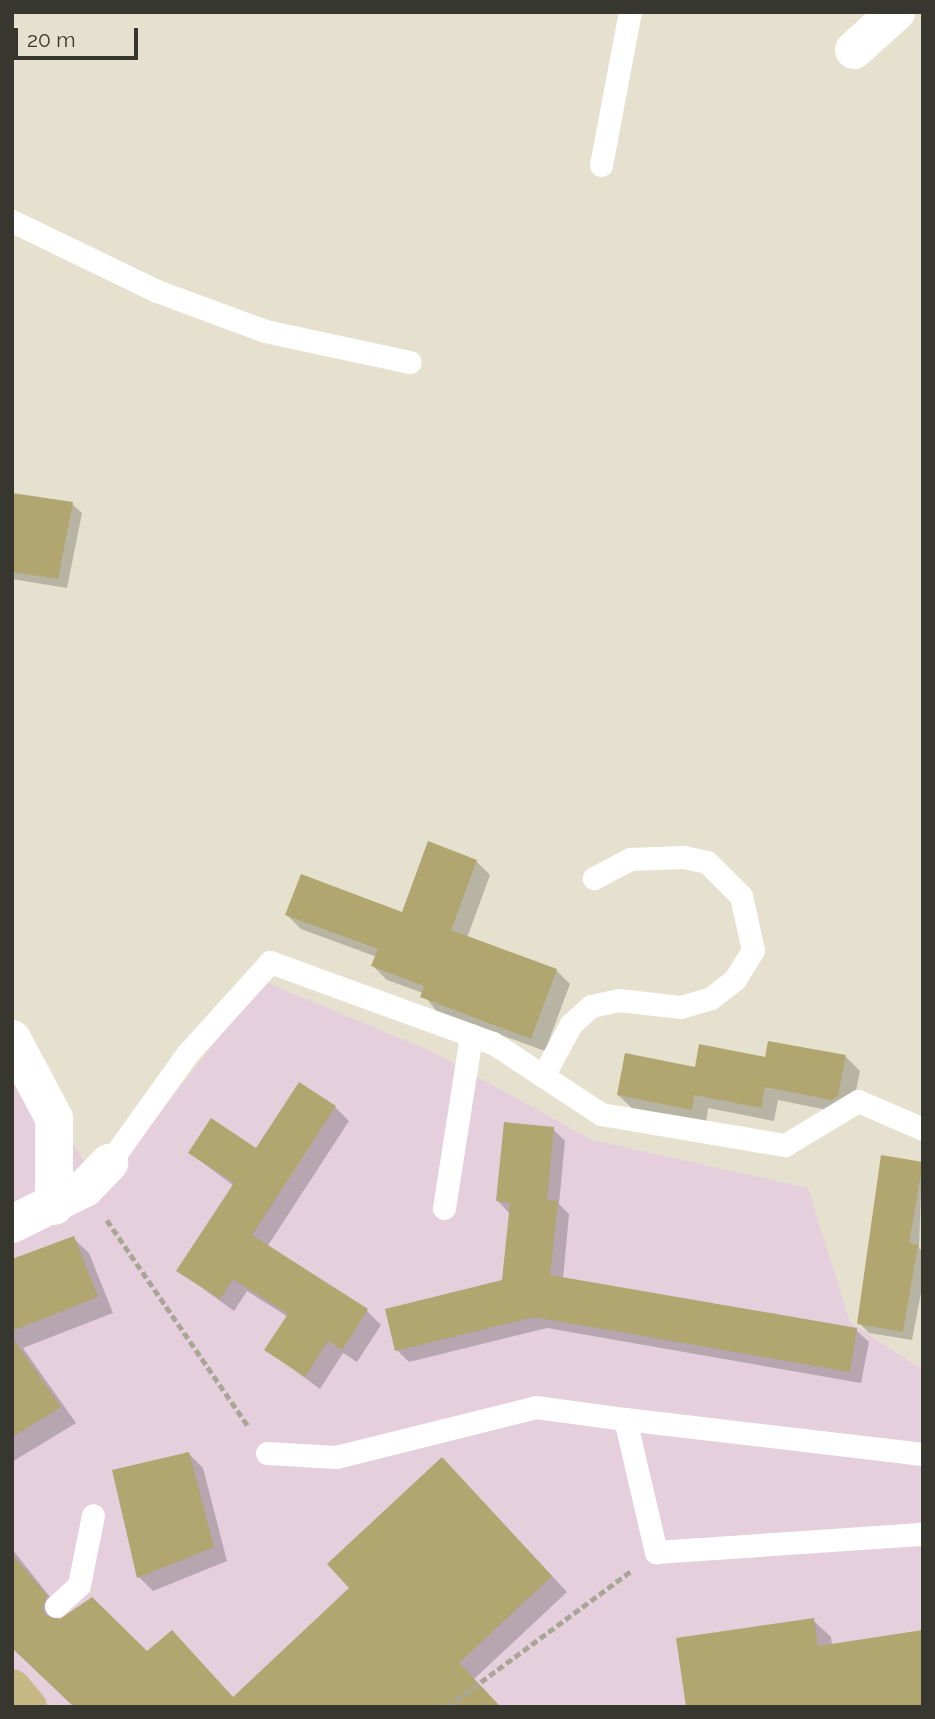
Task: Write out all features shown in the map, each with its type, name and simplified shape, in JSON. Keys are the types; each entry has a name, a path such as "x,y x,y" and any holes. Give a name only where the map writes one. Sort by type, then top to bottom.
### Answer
{"main road":[{"path":"12,1688 28,1707"}],"street":[{"path":"853,50 883,16"},
{"path":"12,1039 54,1118 83,1186 12,1224"}],"lane":[{"path":"601,165 630,12"},
{"path":"12,221 157,291 265,331 410,362"},
{"path":"543,1076 570,1024 591,1006 619,1000 680,1007 711,998 735,979 753,950 741,897 707,862 683,857 630,859 594,878"},
{"path":"83,1186 187,1054 270,961 493,1043 601,1114 785,1145 858,1101 923,1129"},
{"path":"444,1208 471,1035"},
{"path":"267,1453 336,1457 536,1407 923,1454"},
{"path":"625,1419 656,1552 923,1534"},
{"path":"56,1606 79,1585 93,1515"}],"path":[{"path":"83,1186 267,1453"},
{"path":"447,1707 656,1552"}],"shaded area":[{"path":"263,981 431,1051 592,1140 808,1188 850,1322 923,1370 923,1707 12,1707 12,1041 100,1189"}],"building":[{"path":"12,493 73,502 58,579 12,572"},
{"path":"428,841 477,860 451,930 557,969 531,1039 420,997 424,986 371,966 378,949 285,915 301,874 402,912"},
{"path":"768,1041 846,1055 838,1096 832,1100 765,1087 761,1108 694,1095 692,1110 617,1095 625,1053 695,1067 699,1044 765,1057"},
{"path":"299,1082 336,1106 252,1235 368,1309 342,1350 328,1341 305,1377 264,1350 288,1314 233,1279 220,1299 176,1271 234,1183 188,1153 211,1118 256,1148"},
{"path":"504,1122 554,1127 547,1200 558,1201 550,1275 857,1328 850,1372 534,1317 395,1351 385,1309 502,1280 510,1203 496,1201"},
{"path":"881,1155 923,1162 909,1243 918,1245 903,1332 857,1324"},
{"path":"74,1236 98,1297 12,1331 12,1259"},
{"path":"12,1337 61,1407 12,1437"},
{"path":"189,1452 214,1547 137,1578 112,1470"},
{"path":"442,1457 552,1576 459,1663 501,1707 74,1707 12,1648 12,1555 47,1595 42,1608 46,1616 60,1619 92,1597 147,1651 172,1630 233,1697 349,1588 327,1564"},
{"path":"814,1618 818,1646 923,1630 923,1707 686,1707 676,1638"}]}
